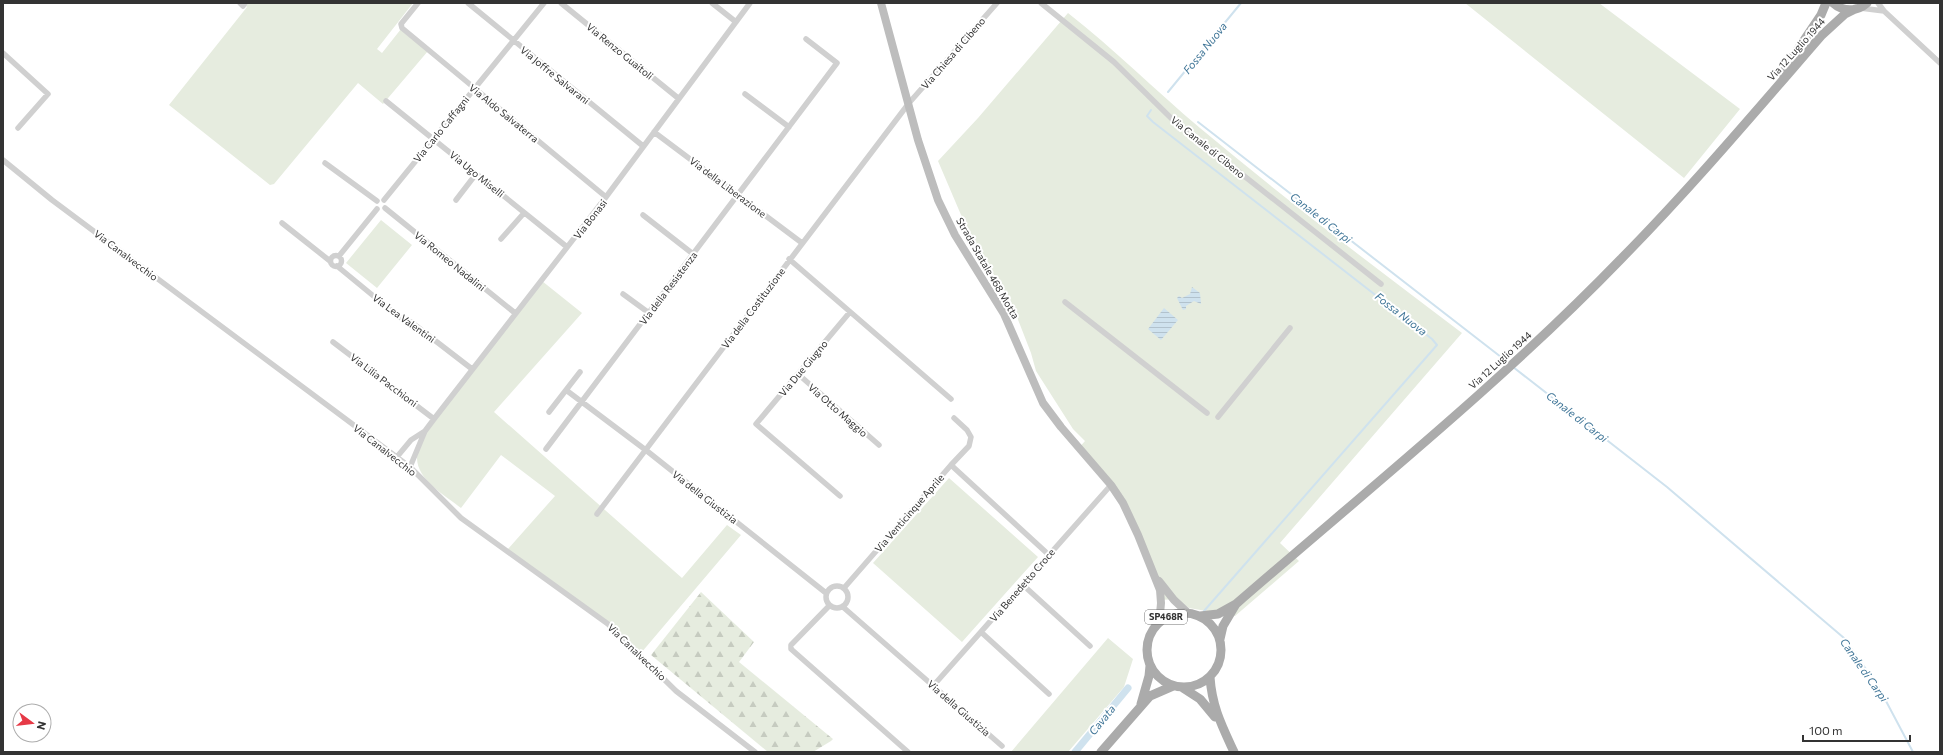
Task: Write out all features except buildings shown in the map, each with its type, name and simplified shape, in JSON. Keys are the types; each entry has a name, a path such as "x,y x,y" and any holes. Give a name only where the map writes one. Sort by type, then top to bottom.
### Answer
{"main road":[{"name":"Strada Statale 468 Motta","path":"881,3 928,172 938,200 955,235 1006,319 1044,403 1061,427 1111,485 1123,502 1155,575"},
{"name":"Via 12 Luglio 1944","path":"1758,109 1811,32 1826,3"},
{"path":"1832,3 1842,9 1857,9"},
{"name":"Via 12 Luglio 1944","path":"1236,604 1518,360 1620,260 1758,109 1821,36 1845,14 1867,3"},
{"path":"1155,575 1174,600 1188,613"},
{"path":"1154,628 1160,614 1161,603 1155,575"},
{"path":"1200,616 1218,614 1236,604"},
{"path":"1150,666 1160,678 1173,686 1183,688 1193,687 1210,677 1216,669 1220,659 1222,649 1220,639 1223,626 1236,604"},
{"name":"SP468R","path":"1150,666 1147,656 1149,636 1154,628 1169,616 1188,613 1200,616 1212,625 1220,639"},
{"path":"1140,707 1148,681 1150,666"},
{"path":"1210,677 1211,695 1218,720 1234,752"},
{"path":"1101,752 1150,696 1173,686"},
{"path":"1183,688 1200,699 1218,720"}],"street":[{"name":"Via Aldo Salvaterra","path":"418,3 401,24 402,28 606,197"},
{"name":"Via Joffre Salvarani","path":"468,3 643,146"},
{"name":"Via Carlo Caffagni","path":"384,200 544,3"},
{"name":"Via Renzo Guaitoli","path":"561,3 678,98"},
{"path":"712,3 736,22"},
{"name":"Via Bonasi","path":"410,467 425,431 606,197 750,3"},
{"name":"Via Chiesa di Cibeno","path":"909,103 997,3"},
{"name":"Via Canale di Cibeno","path":"1041,3 1114,62 1172,119 1381,284"},
{"path":"1878,3 1884,11 1940,63"},
{"path":"1857,9 1873,8 1884,11"},
{"name":"Via della Resistenza","path":"546,449 837,64 806,39"},
{"path":"3,52 48,94 18,128"},
{"path":"745,94 789,127"},
{"name":"Via Ugo Miselli","path":"386,101 567,247"},
{"name":"Via della Costituzione","path":"598,514 647,451 789,259 909,103"},
{"name":"Via della Liberazione","path":"654,132 802,243"},
{"name":"Via Canalvecchio","path":"3,160 49,198 410,467 461,518 608,624 632,645 676,690 756,752"},
{"path":"325,164 377,201"},
{"path":"456,200 476,174"},
{"path":"377,201 381,199 384,200 386,205 382,210 377,209"},
{"path":"377,201 375,206 377,209"},
{"name":"Via Romeo Nadalini","path":"385,208 515,313"},
{"path":"339,256 377,209"},
{"path":"501,239 524,212"},
{"path":"643,215 693,254"},
{"path":"282,223 333,266 337,266 341,261 339,256"},
{"path":"330,262 332,256 339,256"},
{"path":"789,259 951,399"},
{"name":"Via Lea Valentini","path":"337,266 399,317 411,322 472,369"},
{"path":"622,294 648,313"},
{"path":"1065,302 1207,413"},
{"name":"Via Due Giugno","path":"840,496 756,424 850,312"},
{"path":"1218,417 1290,328"},
{"name":"Via Lilia Pacchioni","path":"333,342 434,419"},
{"path":"549,412 580,372"},
{"name":"Via Otto Maggio","path":"798,374 879,445"},
{"name":"Via della Giustizia","path":"566,390 647,451 826,593"},
{"path":"951,465 969,446 971,436 967,430 954,418"},
{"name":"Via Bonasi","path":"396,458 411,440 425,431"},
{"name":"Via Venticinque Aprile","path":"844,588 951,465 1048,555"},
{"name":"Via Benedetto Croce","path":"933,686 1111,485"},
{"path":"836,585 844,588 848,598 843,607 838,608 829,606 826,602 826,593 832,586 836,585"},
{"path":"1023,585 1090,646"},
{"path":"829,606 792,645 791,649 908,752"},
{"name":"Via della Giustizia","path":"843,607 1002,746"},
{"path":"981,632 1049,694"}],"green space":[{"path":"242,3 413,3 377,49 382,53 401,29 428,51 383,104 358,83 274,184 270,185 169,105 247,7"},
{"path":"1465,3 1599,3 1740,109 1684,178"},
{"path":"1068,13 1102,41 1183,114 1264,181 1462,333 1280,543 1299,561 1235,616 1189,608 1177,599 1160,600 1129,520 1118,498 1077,450 1085,441 1073,429 1036,371 1031,353 1010,299 973,243 938,161 978,118"},
{"path":"381,220 412,245 377,288 346,263"},
{"path":"542,281 582,313 494,412 682,578 727,525 741,535 641,653 609,623 507,550 555,496 501,455 461,508 433,487 418,466 417,453 423,438 435,419"},
{"path":"949,478 1038,557 962,642 873,563"},
{"path":"701,592 754,642 739,662 833,739 831,741 813,752 768,752 651,655"},
{"path":"1108,638 1133,659 1124,687 1068,752 1011,752"}],"water":[{"path":"1192,287 1200,293 1201,304 1194,301 1183,310 1177,298 1179,296 1182,298 1190,294"},
{"path":"1164,308 1178,320 1161,340 1148,329"}],"waterway":[{"name":"Fossa Nuova","path":"1168,92 1241,3"},
{"name":"Fossa Nuova","path":"1151,110 1147,116 1153,122 1432,339 1437,345 1204,611"},
{"name":"Canale di Carpi","path":"1198,122 1510,364"},
{"name":"Canale di Carpi","path":"1513,367 1667,487 1844,638 1878,686 1913,752"},
{"name":"Cavata","path":"1075,752 1128,688"}]}
